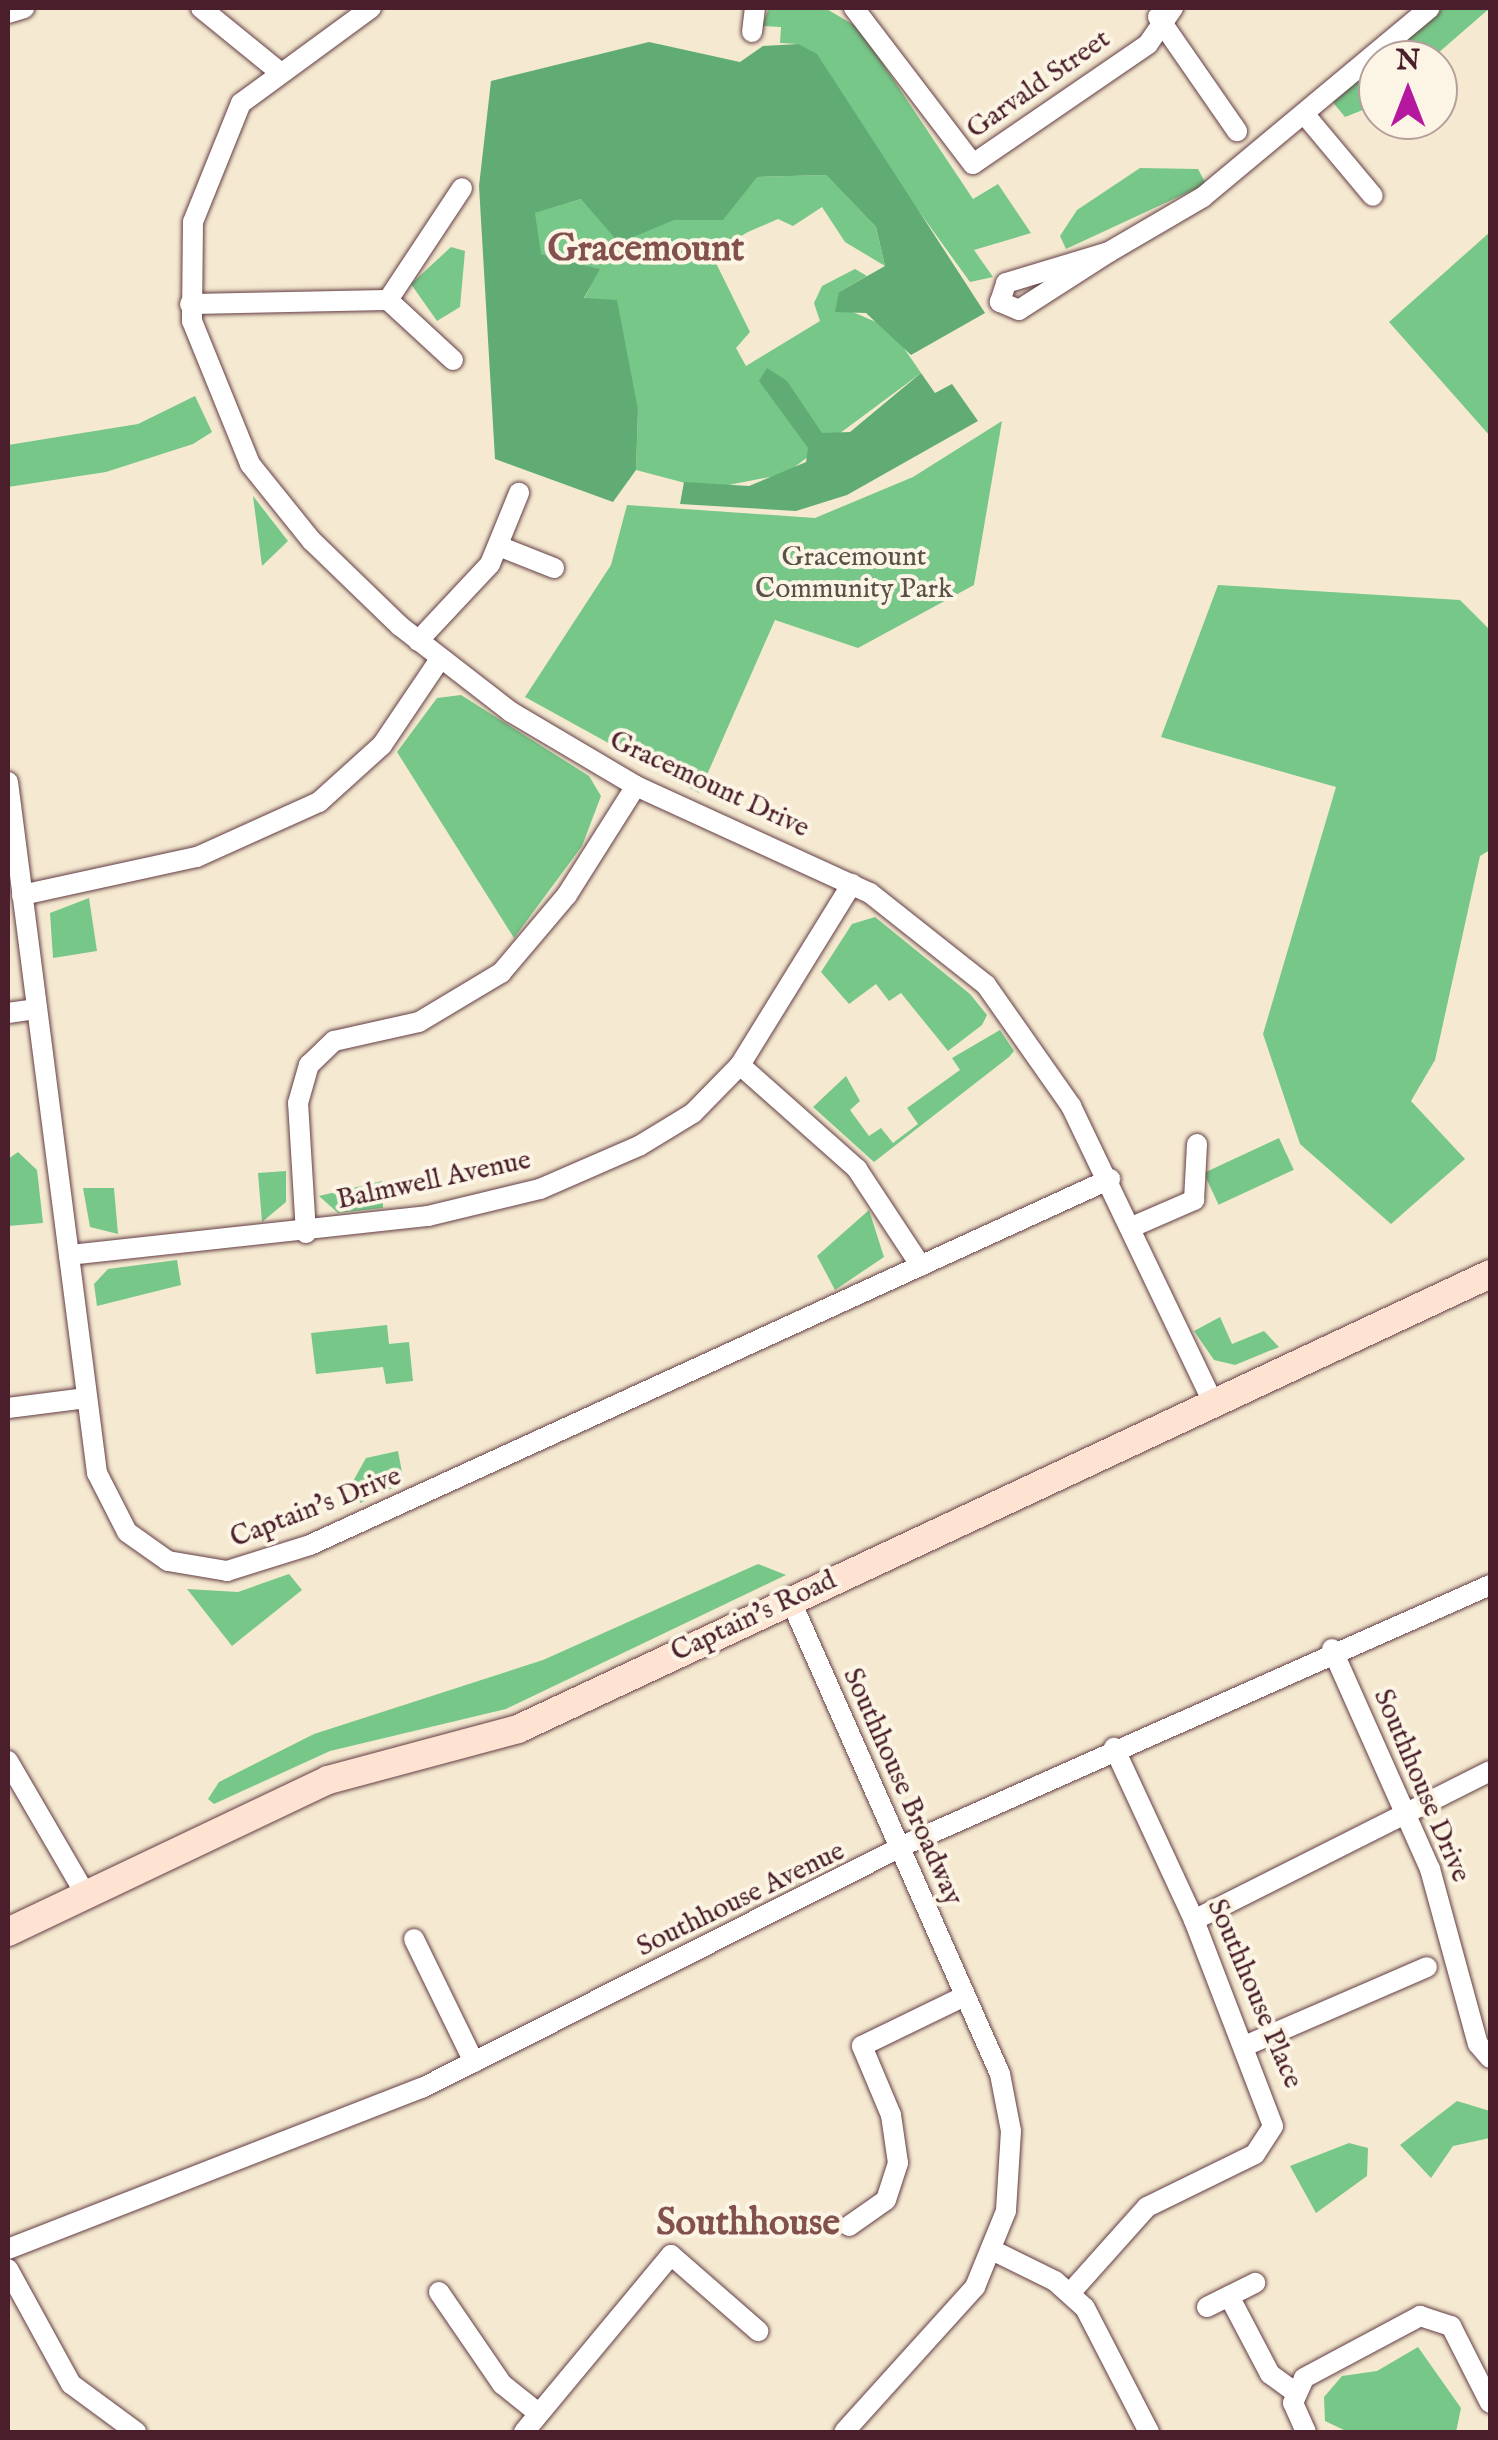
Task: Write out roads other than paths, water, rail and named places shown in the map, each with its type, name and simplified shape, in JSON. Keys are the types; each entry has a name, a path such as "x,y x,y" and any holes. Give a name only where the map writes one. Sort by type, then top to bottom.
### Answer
{"main road":[{"name":"Captain's Road","path":"8,1932 328,1780 518,1728 1490,1274"}],"street":[{"path":"8,13 24,8"},
{"path":"201,8 276,69"},
{"name":"Gracemount Drive","path":"371,8 276,69 241,103 213,156 193,222 190,304 210,380 250,464 312,542 440,659 636,786 852,884 986,985 1042,1057 1110,1179 1214,1404"},
{"path":"752,32 755,8"},
{"name":"Garvald Street","path":"854,8 973,164 1148,44 1164,11"},
{"path":"1109,252 1006,283 1000,302 1019,310 1203,198 1306,116 1430,8"},
{"path":"1164,11 1237,131"},
{"path":"1306,116 1373,196"},
{"path":"388,300 462,188"},
{"path":"190,304 388,300 453,360"},
{"path":"418,641 501,548 519,494"},
{"path":"501,548 554,568"},
{"path":"22,894 197,857 319,802 382,745 440,659"},
{"name":"Captain's Drive","path":"8,782 86,1398 102,1488 127,1532 186,1567 247,1569 1110,1179"},
{"path":"306,1233 298,1103 310,1065 334,1041 419,1022 500,973 567,895 636,786"},
{"name":"Balmwell Avenue","path":"69,1256 306,1233 540,1189 669,1129 740,1065 852,884"},
{"path":"8,1013 37,1009"},
{"path":"740,1065 857,1169 921,1266"},
{"path":"1132,1227 1194,1200 1197,1144"},
{"path":"8,1408 86,1398"},
{"name":"Southhouse Avenue","path":"8,2249 474,2062 1114,1748 1332,1649 1490,1585"},
{"name":"Southhouse Broadway","path":"790,1600 1000,2074 1011,2132 994,2251 958,2310 844,2432"},
{"name":"Southhouse Drive","path":"1332,1649 1403,1807 1490,2058"},
{"name":"Southhouse Place","path":"1071,2292 1156,2200 1266,2145 1272,2111 1194,1920 1114,1748"},
{"path":"8,1761 86,1895"},
{"path":"1194,1920 1318,1864 1403,1807 1490,1771"},
{"path":"414,1939 474,2062"},
{"path":"1246,2045 1427,1967"},
{"path":"849,2226 886,2200 898,2163 891,2115 862,2046 965,1996"},
{"path":"994,2251 1071,2292 1149,2432"},
{"path":"524,2432 671,2255 758,2332"},
{"path":"8,2269 72,2384 136,2432"},
{"path":"1207,2307 1254,2284"},
{"path":"439,2292 502,2384 538,2412"},
{"path":"1229,2296 1270,2374 1295,2392 1306,2432"},
{"path":"1295,2392 1330,2360 1430,2315 1450,2326 1490,2403"}],"district":[{"name":"Gracemount","path":"646,251"},
{"name":"Southhouse","path":"748,2225"}],"park label":[{"name":"Gracemount Community Park","path":"854,574"}]}
